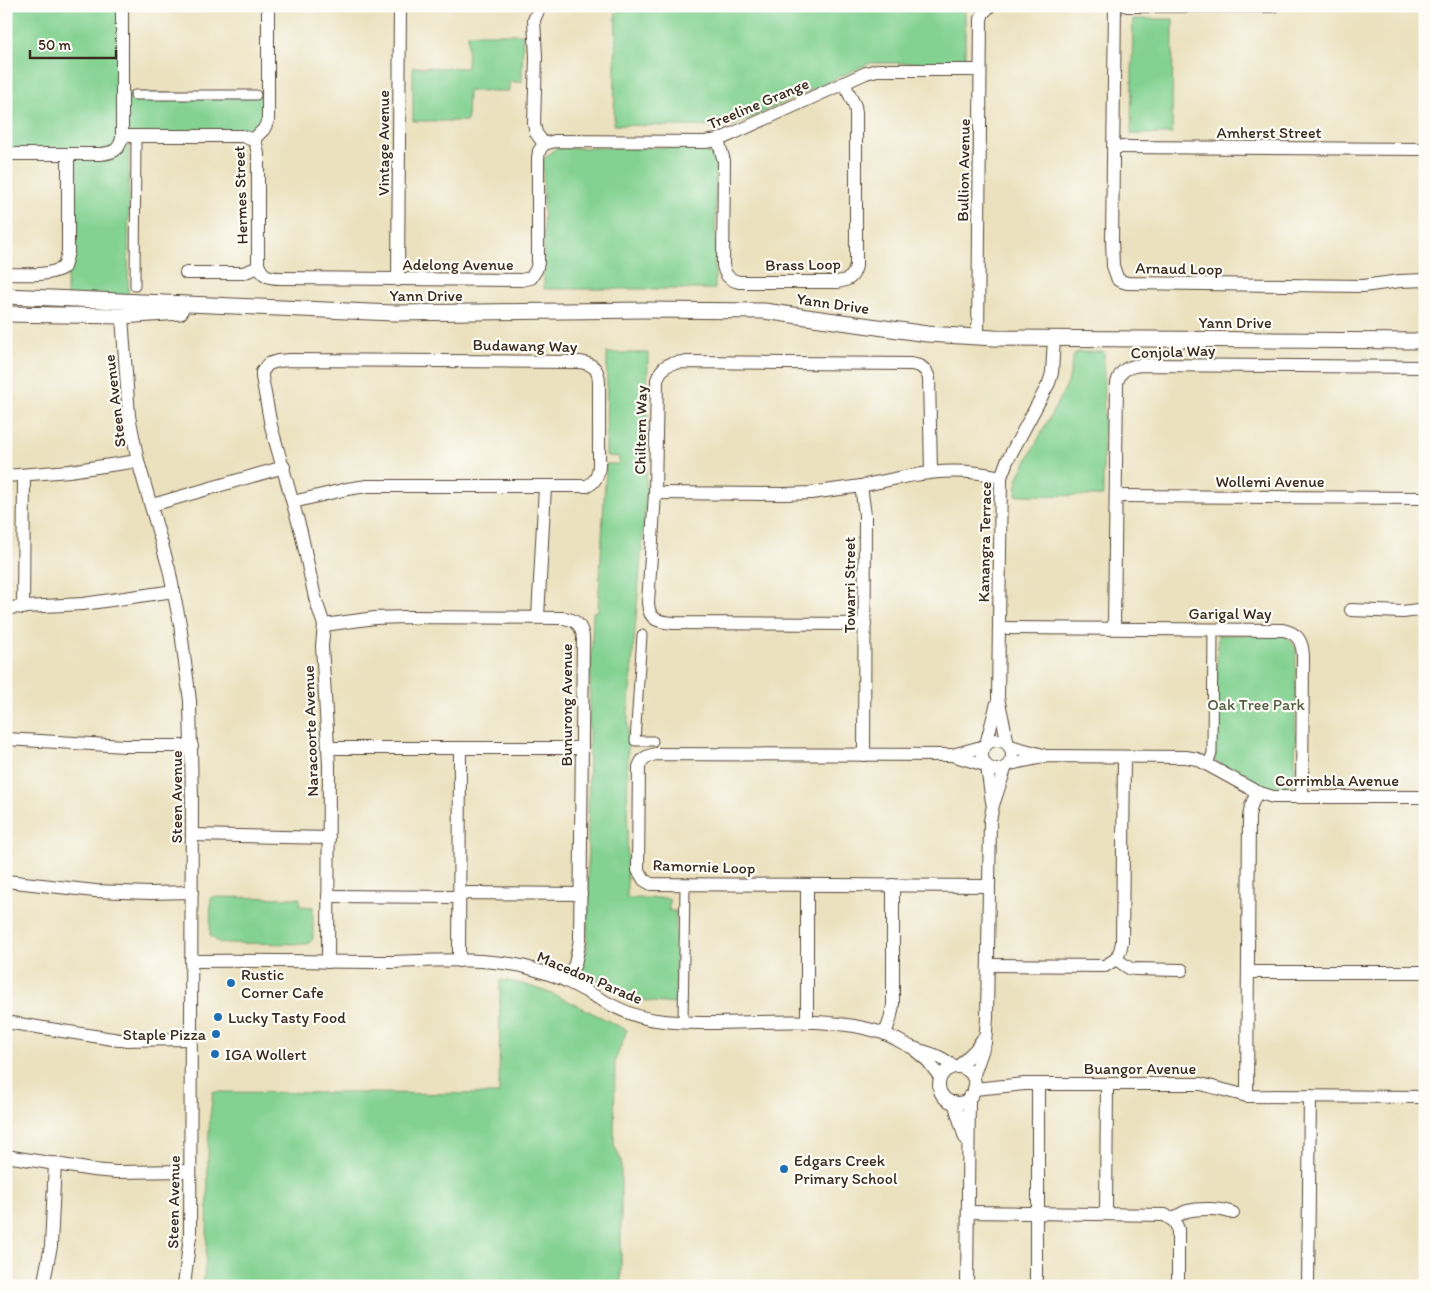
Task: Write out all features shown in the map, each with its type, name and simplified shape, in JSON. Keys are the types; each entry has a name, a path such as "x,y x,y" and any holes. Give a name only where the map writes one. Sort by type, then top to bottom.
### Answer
{"street":[{"path":"6,154 109,154 118,149 122,136 122,6"},
{"name":"Hermes Street","path":"260,268 258,154 253,140 264,129 268,120 268,6"},
{"name":"Vintage Avenue","path":"398,280 400,6"},
{"path":"540,6 534,20 536,56 534,124 536,133 544,144"},
{"name":"Arnaud Loop","path":"1115,6 1113,266 1118,280 1123,282 1363,286 1425,280"},
{"path":"1127,6 1273,6"},
{"name":"Bullion Avenue","path":"978,337 981,19 983,13 989,7"},
{"name":"Treeline Grange","path":"544,144 555,141 705,142 718,140 866,73 877,70 980,70"},
{"name":"Brass Loop","path":"718,140 724,161 723,264 727,277 739,282 837,282 849,280 856,266 856,112 844,83"},
{"path":"135,94 256,95"},
{"path":"122,136 242,136 253,140"},
{"path":"135,286 136,136"},
{"name":"Adelong Avenue","path":"260,268 266,276 274,278 521,280 530,278 536,270 538,263 538,158 539,151 544,144"},
{"name":"Amherst Street","path":"1113,147 1425,149"},
{"path":"6,274 58,272 64,267 68,252 68,155"},
{"path":"186,273 243,273 260,268"},
{"name":"Yann Drive","path":"6,296 393,313 645,310 764,311 927,334 978,337 1425,341"},
{"name":"Yann Drive","path":"6,314 122,316 236,307"},
{"name":"Steen Avenue","path":"122,316 129,416 138,460 152,505 174,591 187,676 192,746 190,1236 184,1286"},
{"name":"Kanangra Terrace","path":"986,745 998,698 1001,477 1007,461 1049,383 1052,373 1054,338"},
{"name":"Budawang Way","path":"290,360 586,362 596,368 599,376 598,475 594,482 587,486 545,487 366,486 293,502 271,426 262,384 262,372 272,362 290,360"},
{"name":"Chiltern Way","path":"865,624 674,623 657,620 652,617 648,611 648,602 655,493 657,380 663,367 672,363 911,364 920,366 926,371 930,386 930,472"},
{"name":"Conjola Way","path":"1114,628 1117,383 1118,376 1123,370 1129,366 1425,367"},
{"path":"6,476 69,471 138,460"},
{"path":"152,505 284,467"},
{"path":"655,493 811,493 861,486 930,472 975,472 1001,477"},
{"path":"23,608 24,475"},
{"name":"Towarri Street","path":"861,486 865,515 864,755"},
{"path":"538,617 545,487"},
{"name":"Wollemi Avenue","path":"1116,496 1425,498"},
{"name":"Naracoorte Avenue","path":"293,502 315,598 324,625 323,654 329,748 328,962"},
{"path":"6,608 119,600 174,591"},
{"path":"1351,610 1403,612 1425,609"},
{"name":"Bunurong Avenue","path":"324,625 398,617 538,617 572,619 578,624 582,630 581,894 578,954 566,981"},
{"name":"Garigal Way","path":"999,628 1283,630 1295,634 1301,642 1303,655 1302,797"},
{"path":"1208,764 1212,753 1213,629"},
{"path":"642,635 635,741 653,741"},
{"name":"Kanangra Terrace","path":"998,698 1009,745"},
{"path":"6,739 125,746 192,746"},
{"path":"967,1286 968,1158 972,1088 985,1043 986,1031 990,821 993,805 1013,755 1009,745 997,740 986,745 982,758 986,766 993,805"},
{"name":"Ramornie Loop","path":"986,745 952,755 656,754 647,756 641,761 638,777 638,870 644,880 651,884 988,886"},
{"name":"Corrimbla Avenue","path":"1009,745 1048,756 1197,758 1257,792 1273,797 1425,797"},
{"path":"329,748 582,748"},
{"path":"459,961 460,748"},
{"name":"Ramornie Loop","path":"952,755 986,766"},
{"name":"Corrimbla Avenue","path":"1008,767 1048,756"},
{"path":"988,965 1105,966 1116,960 1122,942 1124,757"},
{"path":"986,766 994,771 1008,767"},
{"path":"1248,1096 1249,817 1257,792"},
{"path":"192,835 329,838"},
{"path":"6,881 95,891 192,892"},
{"path":"683,1023 685,884"},
{"path":"807,885 807,1022"},
{"path":"885,1034 890,1020 892,1005 893,885"},
{"path":"328,896 453,897 468,893 581,894"},
{"path":"1116,960 1134,969 1182,970"},
{"name":"Macedon Parade","path":"191,961 459,961 520,966 544,972 566,981 617,1008 654,1020 683,1023 807,1022 849,1026 885,1034 912,1047 948,1060 956,1067"},
{"path":"1249,972 1425,972"},
{"path":"6,1022 120,1040 191,1039"},
{"path":"956,1067 967,1070 972,1088 965,1100 954,1102 942,1096 939,1090 940,1077 946,1070 956,1067 976,1049 986,1031"},
{"name":"Macedon Parade","path":"912,1047 928,1061 940,1077"},
{"path":"1036,1286 1038,1084"},
{"name":"Buangor Avenue","path":"972,1088 1038,1084 1201,1084 1248,1096 1425,1097"},
{"path":"1106,1213 1107,1084"},
{"path":"1308,1286 1310,1096"},
{"path":"954,1102 961,1122 968,1158"},
{"path":"6,1156 116,1172 190,1170"},
{"path":"43,1286 53,1225 55,1163"},
{"path":"1172,1219 1190,1211 1220,1210 1233,1213"},
{"path":"968,1212 1165,1215 1172,1219 1178,1229 1178,1286"}],"green space":[{"path":"6,6 122,6 122,93 268,95 268,117 253,140 129,136 128,302 67,299 68,155 6,154"},
{"path":"628,6 965,6 965,57 958,63 870,63 731,127 614,125 616,13"},
{"path":"1133,19 1173,19 1172,134 1131,134"},
{"path":"468,34 523,34 522,82 509,82 509,91 468,91 467,121 413,121 413,67 467,68"},
{"path":"704,147 716,158 715,289 544,289 543,160 556,148"},
{"path":"1076,352 1104,352 1103,496 1016,495 1018,477 1068,383"},
{"path":"607,353 648,353 646,499 628,713 627,898 669,898 669,911 676,911 675,1004 651,1002 632,997 586,974 582,966 587,951 589,715 593,612 598,611 606,464 619,464 619,457 606,456"},
{"name":"Oak Tree Park","path":"1218,635 1286,635 1296,648 1295,780 1288,789 1270,789 1213,760"},
{"path":"211,897 300,898 300,906 313,907 313,939 308,944 219,943 210,935"},
{"path":"500,980 533,987 550,993 627,1030 615,1061 614,1145 621,1160 621,1286 203,1286 207,1238 208,1140 213,1092 499,1094"}],"place":[{"name":"Rustic Corner Cafe","path":"231,983"},
{"name":"Lucky Tasty Food","path":"218,1017"},
{"name":"Staple Pizza","path":"216,1034"},
{"name":"IGA Wollert","path":"215,1054"},
{"name":"Edgars Creek Primary School","path":"784,1169"}]}
